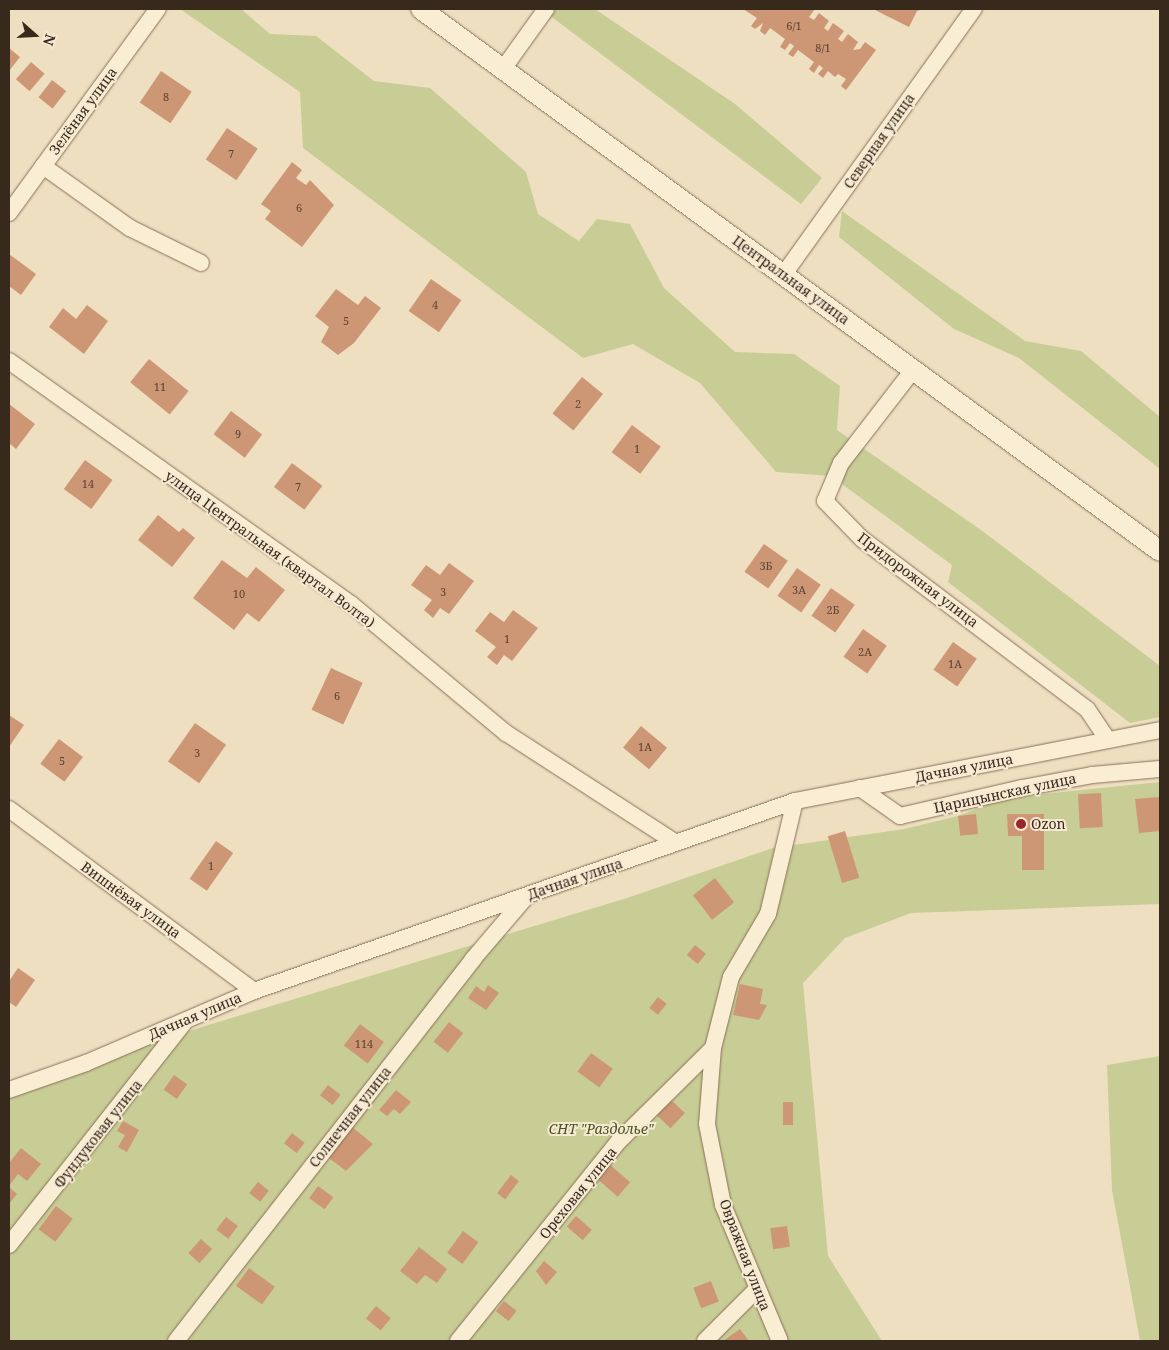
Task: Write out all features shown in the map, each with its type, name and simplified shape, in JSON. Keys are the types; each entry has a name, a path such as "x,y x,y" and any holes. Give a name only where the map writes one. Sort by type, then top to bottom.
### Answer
{"street":[{"name":"Зелёная улица","path":"9,213 158,9"},
{"name":"Центральная улица","path":"421,9 1160,551"},
{"path":"503,69 546,9"},
{"name":"Северная улица","path":"784,274 974,9"},
{"path":"43,166 130,228 201,263"},
{"name":"улица Центральная (квартал Волта)","path":"9,362 94,419 351,604 506,733 676,843"},
{"name":"Придорожная улица","path":"913,370 840,463 826,501 862,539 1087,709 1108,740"},
{"name":"Дачная улица","path":"9,1090 86,1064 254,991 795,801 1160,730"},
{"name":"Царицынская улица","path":"860,788 900,816 1022,788 1092,775 1160,769"},
{"path":"713,1048 731,978 768,914 795,801"},
{"name":"Вишнёвая улица","path":"9,809 254,991"},
{"name":"Солнечная улица","path":"176,1341 467,967 528,895"},
{"name":"Фундуковая улица","path":"9,1246 185,1020"},
{"name":"Овражная улица","path":"713,1048 706,1124 723,1205 756,1290 780,1341"},
{"name":"Ореховая улица","path":"458,1341 619,1141 713,1048"},
{"path":"705,1341 756,1290"}],"green space":[{"path":"180,9 241,9 270,34 316,36 374,81 430,88 526,172 538,214 579,241 597,219 630,224 664,288 735,352 794,354 840,386 837,430 981,530 1160,666 1160,717 1130,723 948,582 952,565 831,476 776,472 700,383 633,344 583,358 303,148 300,92"},
{"path":"541,9 595,9 735,104 822,178 801,204"},
{"path":"842,211 1025,341 1081,351 1160,417 1160,469 1019,358 954,329 839,237"},
{"name":"СНТ \"Раздолье\"","path":"1160,782 1160,904 911,913 845,938 803,983 828,1256 882,1341 9,1341 9,1098 159,1040 627,898 773,848 904,829 958,816 1004,798"},
{"path":"1160,1056 1160,1341 1140,1341 1112,1190 1107,1065"}],"building":[{"path":"743,9 815,9 809,17 814,20 819,13 829,21 824,28 828,31 833,23 844,31 838,39 842,42 848,34 858,42 853,50 860,49 865,42 876,50 846,90 841,86 846,79 838,74 835,77 828,71 823,78 818,74 823,68 819,65 814,73 809,69 814,62 798,50 793,57 788,54 794,46 790,43 785,50 780,47 785,39 770,28 765,35 760,31 763,23 755,29 751,26 757,18"},
{"path":"873,9 923,9 917,11 909,27"},
{"path":"9,48 20,57 9,71"},
{"path":"31,62 45,74 29,91 16,79"},
{"path":"161,71 192,92 170,123 140,103"},
{"path":"52,80 66,91 53,108 38,97"},
{"path":"227,128 258,149 236,180 206,160"},
{"path":"292,162 302,170 296,178 306,185 310,180 334,205 302,247 265,219 271,211 261,204"},
{"path":"9,254 36,274 21,295 9,286"},
{"path":"431,279 461,300 439,332 409,311"},
{"path":"336,289 358,305 365,296 381,308 354,343 338,355 321,342 329,327 315,316"},
{"path":"87,305 108,321 84,354 49,327 63,308 76,319"},
{"path":"149,359 189,391 170,414 130,382"},
{"path":"582,377 603,394 573,431 552,414"},
{"path":"9,404 35,424 16,449 9,443"},
{"path":"231,411 262,434 245,458 214,434"},
{"path":"632,425 661,447 640,474 612,452"},
{"path":"85,460 113,480 91,509 64,489"},
{"path":"292,463 322,486 304,510 274,487"},
{"path":"158,515 179,532 183,528 195,538 172,567 138,540"},
{"path":"764,544 788,561 768,588 744,572"},
{"path":"222,560 247,578 256,567 285,590 259,622 247,613 234,630 193,598"},
{"path":"449,563 474,581 449,614 440,608 433,618 424,610 432,600 411,585 426,565 440,575"},
{"path":"797,568 821,585 801,612 777,596"},
{"path":"831,588 855,605 835,632 811,616"},
{"path":"513,610 538,628 512,661 504,655 497,665 487,657 496,647 475,631 490,612 504,622"},
{"path":"863,629 887,646 867,673 843,657"},
{"path":"953,642 977,659 957,686 933,670"},
{"path":"331,668 363,683 343,724 312,710"},
{"path":"9,715 24,725 9,747"},
{"path":"195,723 226,745 199,783 168,762"},
{"path":"641,726 667,748 649,769 623,747"},
{"path":"59,739 83,757 64,782 40,764"},
{"path":"1101,793 1103,827 1080,828 1078,794"},
{"path":"1160,797 1160,831 1139,833 1135,799"},
{"path":"976,814 978,834 960,836 958,816"},
{"path":"1007,814 1044,814 1044,870 1022,870 1022,836 1008,836"},
{"path":"845,831 859,878 842,883 828,836"},
{"path":"216,841 233,853 207,891 190,879"},
{"path":"715,878 734,902 712,920 693,895"},
{"path":"695,945 706,954 698,964 687,955"},
{"path":"18,968 35,980 16,1007 9,1002 9,981"},
{"path":"740,984 763,989 760,1004 767,1005 759,1020 733,1015"},
{"path":"488,985 499,993 486,1010 468,998 476,986 484,992"},
{"path":"658,997 667,1004 658,1015 649,1008"},
{"path":"449,1022 463,1033 448,1053 434,1042"},
{"path":"360,1024 384,1042 368,1064 344,1046"},
{"path":"591,1053 613,1069 599,1087 577,1072"},
{"path":"174,1075 187,1084 177,1099 164,1090"},
{"path":"328,1085 341,1095 333,1105 320,1095"},
{"path":"396,1090 411,1102 400,1114 394,1109 387,1116 379,1110"},
{"path":"671,1100 685,1113 671,1128 657,1115"},
{"path":"783,1102 793,1102 793,1125 783,1125"},
{"path":"123,1121 139,1130 127,1152 118,1147 125,1135 117,1131"},
{"path":"352,1127 373,1144 346,1171 329,1158"},
{"path":"292,1133 305,1143 297,1153 284,1143"},
{"path":"21,1148 41,1164 27,1181 18,1174 9,1186 9,1163"},
{"path":"609,1164 630,1182 618,1197 597,1178"},
{"path":"511,1175 519,1181 505,1199 497,1193"},
{"path":"258,1182 269,1191 260,1202 249,1193"},
{"path":"318,1186 333,1197 325,1209 309,1198"},
{"path":"9,1187 17,1194 9,1204"},
{"path":"56,1206 73,1219 55,1242 39,1229"},
{"path":"576,1216 592,1230 583,1240 567,1227"},
{"path":"226,1217 238,1226 228,1239 216,1230"},
{"path":"787,1226 790,1247 773,1249 770,1228"},
{"path":"463,1231 478,1242 463,1264 447,1253"},
{"path":"201,1239 212,1249 199,1263 188,1253"},
{"path":"419,1247 447,1269 437,1283 425,1275 417,1284 400,1271"},
{"path":"544,1261 557,1272 546,1285 536,1271"},
{"path":"249,1268 275,1287 262,1305 236,1286"},
{"path":"711,1281 719,1302 701,1308 693,1288"},
{"path":"504,1301 517,1311 509,1321 496,1311"},
{"path":"376,1306 391,1318 381,1330 366,1318"},
{"path":"740,1329 749,1341 723,1341"}],"place":[{"name":"Ozon","path":"1021,824"}]}
